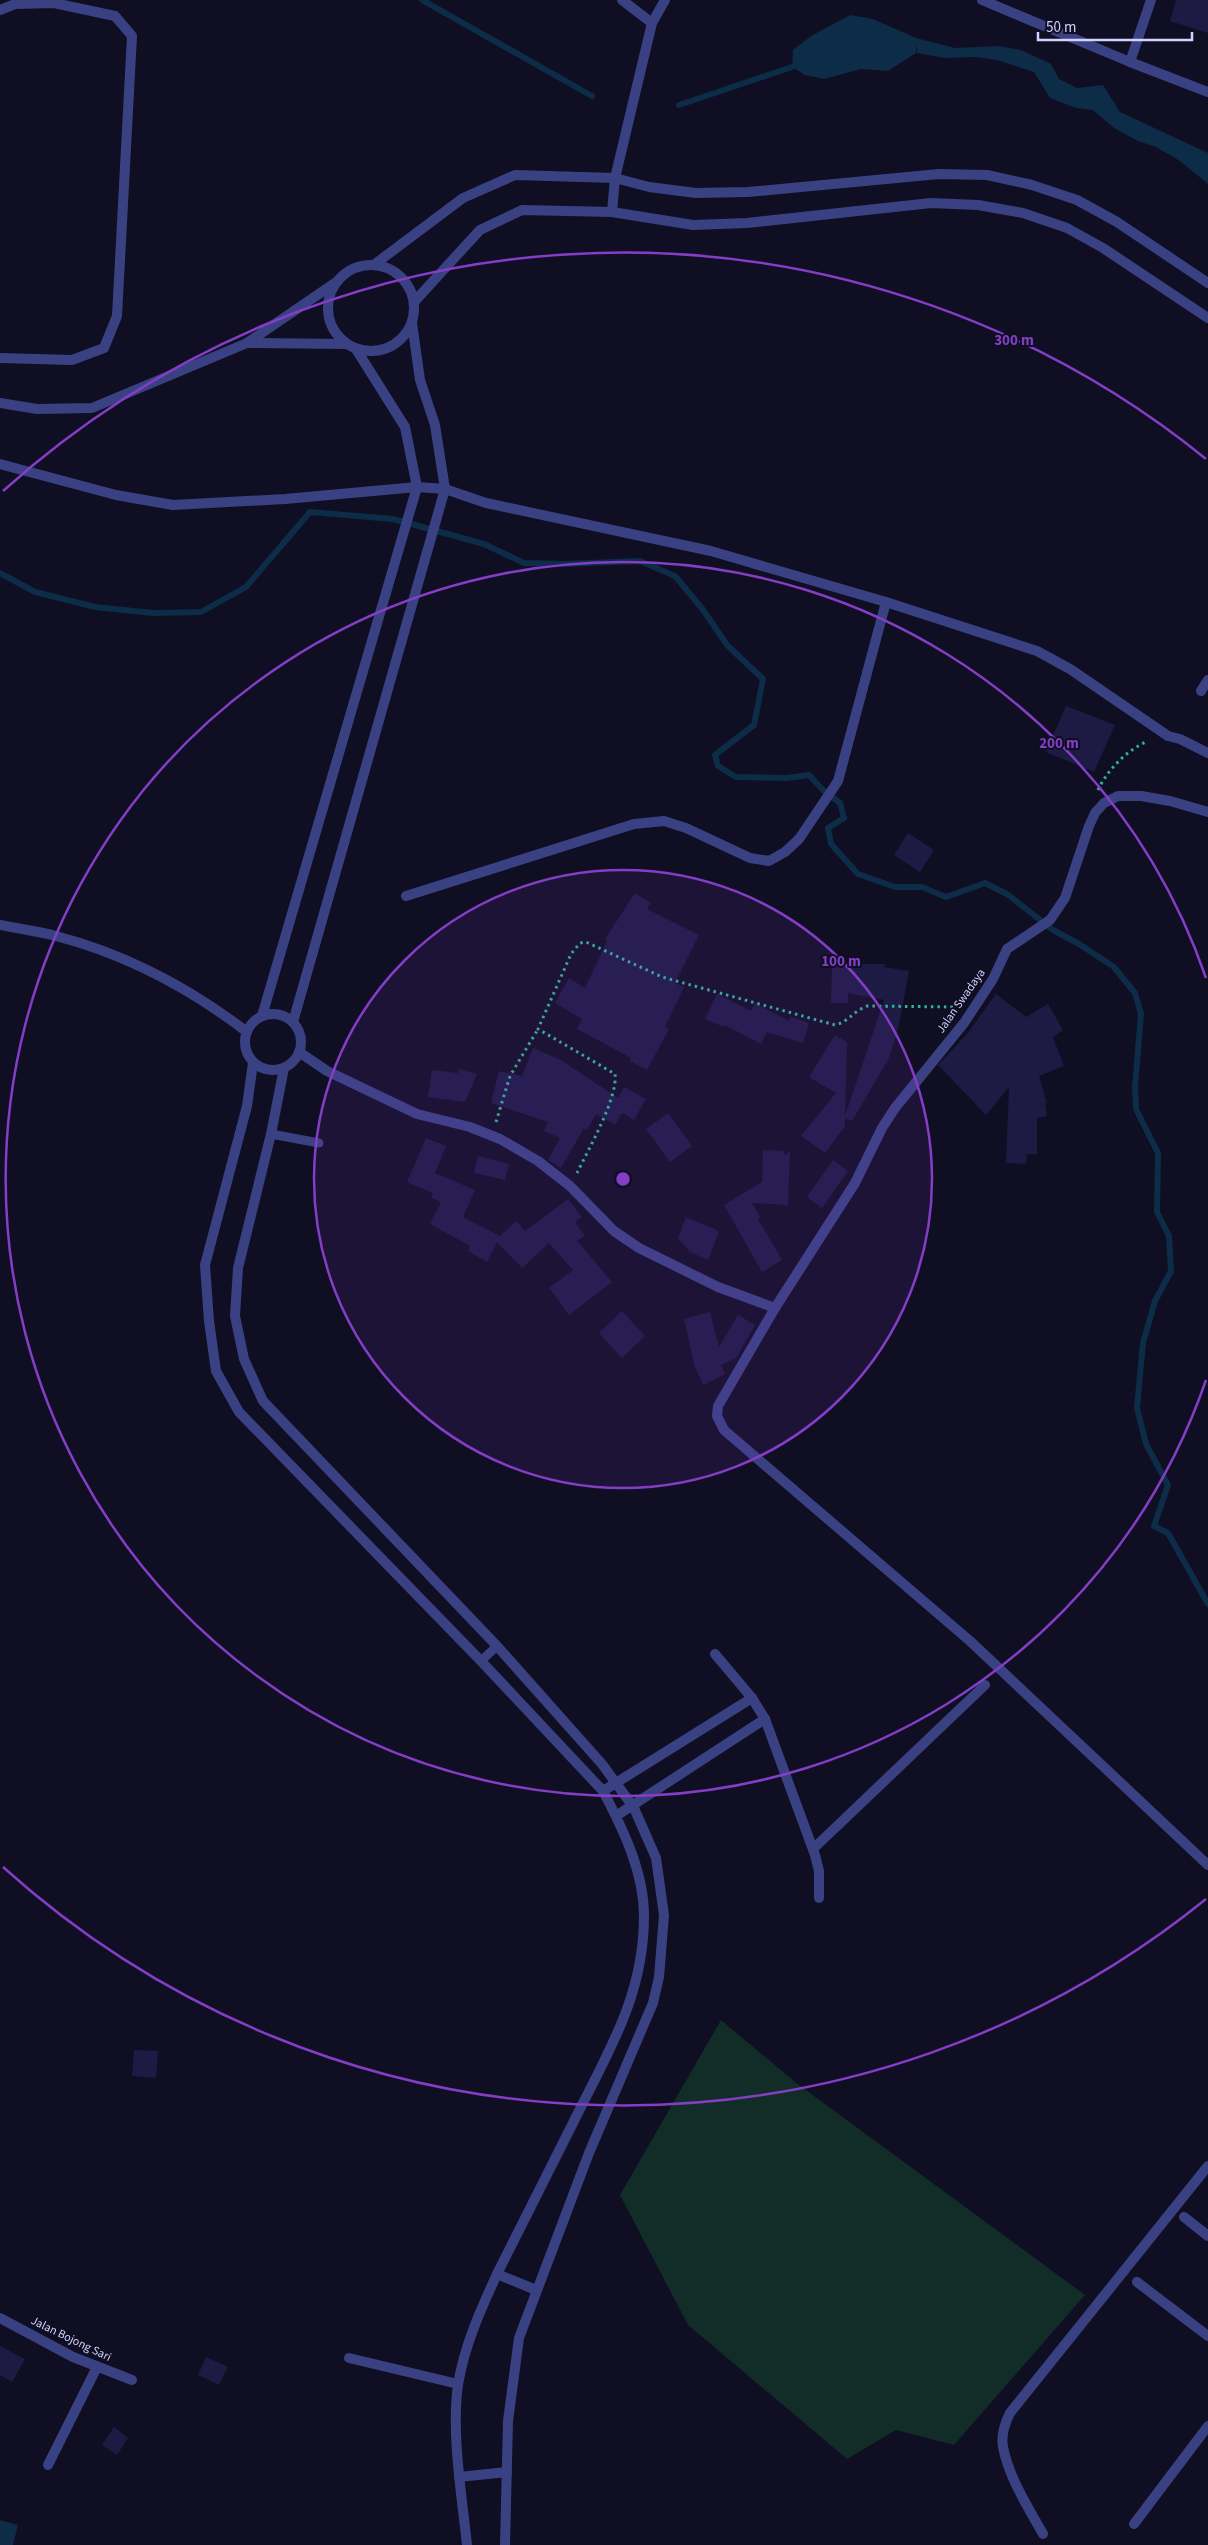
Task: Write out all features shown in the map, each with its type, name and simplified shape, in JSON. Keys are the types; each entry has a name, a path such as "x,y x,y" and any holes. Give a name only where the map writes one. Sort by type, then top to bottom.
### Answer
{"street":[{"path":"622,0 652,23"},
{"path":"612,212 615,178 652,23 665,0"},
{"path":"982,0 1130,62 1208,92"},
{"path":"1130,62 1151,0"},
{"path":"0,10 15,4 54,3 115,16 132,36 117,316 104,348 72,360 0,358"},
{"path":"375,264 462,198 515,175 615,178 649,187 696,193 748,192 939,174 986,175 1032,185 1077,200 1117,222 1208,283"},
{"path":"414,302 480,230 522,210 612,212 693,225 748,223 930,203 978,205 1014,211 1067,228 1208,318"},
{"path":"0,403 36,409 92,408 247,343 335,283 353,268 375,264 386,267 401,277 411,291 414,302 412,323 420,380 435,425 445,489 293,1022"},
{"path":"335,283 328,304 328,316 337,336 346,344 356,349 373,352 389,348 399,342 412,323"},
{"path":"247,343 346,344"},
{"path":"262,1016 417,487 405,427 356,349"},
{"path":"0,464 116,496 173,505 285,499 417,487 445,489 486,503 711,550 886,602 1037,651 1070,670 1168,736 1180,739 1208,753"},
{"path":"406,896 634,824 664,821 686,828 750,858 769,861 785,852 799,839 838,781 886,602"},
{"path":"1201,691 1208,680"},
{"path":"1095,813 1104,803 1118,796 1141,796 1170,801 1208,812"},
{"name":"Jalan Swadaya","path":"1095,813 1089,826 1071,886 1050,920 1007,949 993,980 975,1008 895,1108 882,1128 855,1183 775,1308 718,1406 716,1416 724,1430 970,1641 1208,1865"},
{"path":"0,925 56,936 136,965 215,1007 247,1032"},
{"path":"278,1014 293,1022 300,1036 299,1052 294,1061 284,1068 268,1070 253,1063 247,1054 245,1043 247,1032 252,1022 262,1016 278,1014"},
{"path":"299,1052 327,1071 417,1114 491,1135 538,1162 570,1186 614,1230 639,1248 718,1287 775,1308"},
{"path":"253,1063 247,1106 206,1265 209,1321 216,1371 239,1412 481,1661 603,1791 616,1816 636,1867 644,1915 639,1975 622,2024 479,2312 458,2384 456,2403 459,2477 467,2545"},
{"path":"284,1068 271,1134 238,1268 235,1316 244,1359 263,1401 497,1646 602,1764 631,1804 656,1858 664,1915 659,1977 653,2003 589,2153 519,2338 508,2421 505,2545"},
{"path":"715,1654 752,1698 765,1719 813,1849 819,1871 819,1898"},
{"path":"813,1849 985,1685"},
{"path":"603,1791 752,1698"},
{"path":"616,1816 631,1804 765,1719"},
{"path":"1042,2534 1022,2496 1003,2446 1004,2427 1010,2413 1208,2166"},
{"path":"1184,2217 1208,2236"},
{"path":"498,2274 536,2290"},
{"path":"1137,2282 1208,2336"},
{"name":"Jalan Bojong Sari","path":"0,2318 97,2367 132,2380"},
{"path":"349,2358 458,2384"},
{"path":"48,2465 97,2367"},
{"path":"1134,2524 1208,2426"},
{"path":"459,2477 507,2472"}],"lane":[{"path":"271,1134 319,1143"},
{"path":"481,1661 497,1646"}],"path":[{"path":"1095,813 1095,796 1102,781 1114,767 1137,746 1155,738 1168,736"},
{"path":"491,1135 510,1076 538,1029 571,954 580,943 586,942 662,977 835,1025 847,1022 855,1011 867,1006 975,1008"},
{"path":"538,1029 615,1074 616,1081 605,1114 570,1186"}],"green space":[{"path":"721,2020 795,2082 1085,2295 954,2445 896,2430 847,2459 688,2325 620,2195"}],"water":[{"path":"850,15 873,19 916,38 955,48 999,46 1021,50 1051,64 1059,79 1077,88 1103,85 1120,112 1208,153 1208,184 1180,161 1156,147 1138,141 1114,128 1093,110 1076,108 1050,98 1034,72 997,60 975,57 945,58 917,53 916,42 916,53 888,71 861,69 824,79 805,75 792,67 793,50 811,36"},
{"path":"0,2520 18,2525 13,2545 0,2545"}],"building":[{"path":"1176,0 1208,0 1208,33 1170,21"},
{"path":"1066,706 1115,725 1094,772 1046,752"},
{"path":"908,833 934,850 920,872 894,855"},
{"path":"635,893 651,903 647,909 699,935 675,983 684,987 665,1027 669,1029 647,1070 630,1061 631,1058 577,1029 582,1019 555,1003 569,978 585,988 607,941 605,939"},
{"path":"832,964 885,964 884,967 909,971 898,1030 889,1058 852,1121 845,1118 845,1126 825,1153 801,1136 836,1093 809,1077 835,1035 847,1042 845,1116 884,1000 848,993 848,1003 831,1003"},
{"path":"717,994 751,1011 755,1003 789,1021 791,1017 809,1023 803,1043 767,1032 761,1044 725,1025 724,1027 705,1019"},
{"path":"996,994 1026,1017 1048,1004 1063,1030 1053,1037 1064,1066 1039,1076 1047,1103 1045,1103 1047,1116 1037,1118 1037,1154 1027,1154 1026,1164 1006,1163 1009,1087 986,1115 938,1065 967,1034"},
{"path":"533,1048 561,1060 618,1098 624,1087 646,1099 634,1120 622,1113 615,1125 596,1114 587,1130 584,1128 561,1168 548,1160 560,1138 544,1131 548,1122 491,1103 499,1071 522,1076"},
{"path":"459,1069 477,1074 465,1102 428,1097 432,1070 458,1073"},
{"path":"668,1113 692,1146 670,1162 646,1129"},
{"path":"426,1138 446,1146 435,1173 475,1190 463,1217 500,1236 516,1221 525,1231 568,1199 582,1217 575,1222 585,1236 577,1241 612,1282 569,1315 549,1288 573,1270 549,1243 522,1268 497,1242 487,1262 468,1251 470,1246 430,1224 441,1202 431,1198 433,1193 407,1182"},
{"path":"763,1150 784,1151 785,1156 790,1150 788,1205 752,1203 760,1217 758,1219 782,1260 762,1272 724,1205 762,1182"},
{"path":"478,1156 509,1164 505,1180 474,1173"},
{"path":"833,1160 848,1171 822,1208 807,1197"},
{"path":"686,1217 719,1231 708,1260 690,1252 678,1238"},
{"path":"622,1311 645,1336 622,1358 599,1333"},
{"path":"710,1312 719,1347 738,1315 755,1325 736,1358 721,1365 725,1374 703,1385 694,1364 684,1319"},
{"path":"134,2050 158,2051 156,2078 132,2076"},
{"path":"0,2346 25,2359 12,2382 0,2375"},
{"path":"206,2357 228,2367 219,2385 198,2375"},
{"path":"114,2427 128,2438 117,2455 102,2445"}],"waterway":[{"path":"422,0 592,96"},
{"path":"679,105 792,67"},
{"path":"0,573 35,592 95,607 153,613 201,612 246,587 310,512 393,519 484,544 524,563 565,564 640,561 675,576 704,611 727,645 763,679 754,725 715,755 718,766 736,777 787,778 809,775 823,790 840,803 844,818 828,828 831,844 858,874 895,887 922,887 946,897 985,883 1007,894 1053,930 1079,944 1114,967 1135,993 1141,1014 1135,1087 1136,1109 1158,1153 1157,1212 1169,1236 1171,1271 1155,1301 1143,1343 1137,1408 1146,1444 1168,1485 1154,1526 1168,1533 1208,1604"}]}
